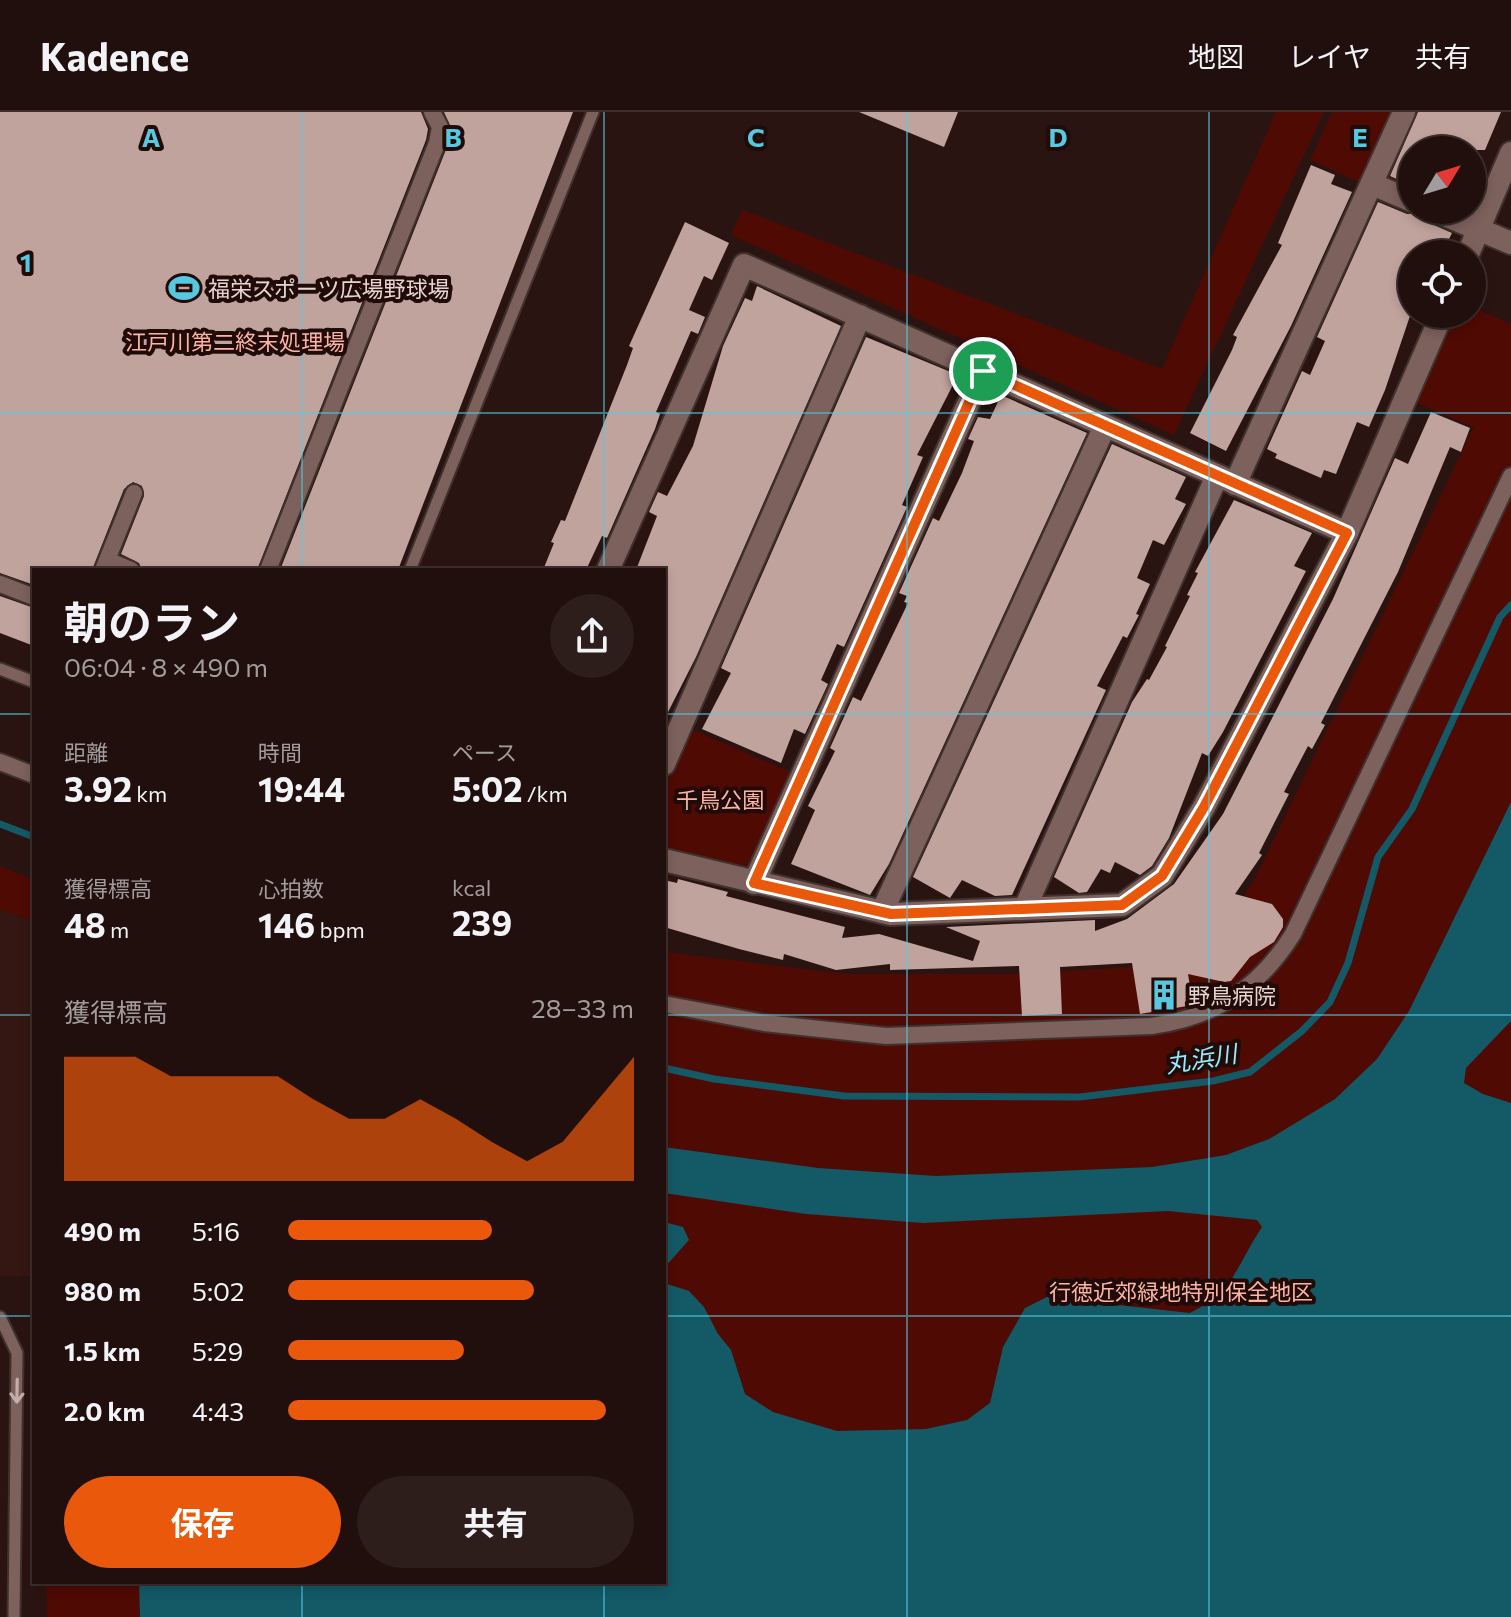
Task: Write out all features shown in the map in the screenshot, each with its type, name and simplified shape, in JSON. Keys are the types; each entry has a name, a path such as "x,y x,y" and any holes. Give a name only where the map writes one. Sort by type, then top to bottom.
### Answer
{"street":[{"path":"269,568 437,143 440,127 432,112"},
{"path":"1025,908 1226,480 1372,184 1404,112"},
{"path":"1474,240 1511,153"},
{"path":"1372,184 1398,195"},
{"path":"1466,224 1511,243"},
{"path":"609,568 744,265 1347,533"},
{"path":"666,759 860,316"},
{"path":"666,861 882,912 1122,905 1162,876 1204,807 1347,533 1436,328"},
{"path":"754,883 983,371"},
{"path":"882,912 1105,426"},
{"path":"666,1004 764,1023 886,1036 1151,1026 1193,1018 1237,997 1267,972 1293,934 1511,476"},
{"path":"106,565 134,493"},
{"path":"0,584 32,596"},
{"path":"0,762 32,774"}],"lane":[{"path":"411,568 593,112"},
{"path":"0,669 32,681"},
{"path":"0,1317 17,1353 14,1617"}],"shaded area":[{"path":"0,909 32,921 32,1276 0,1276"}],"green space":[{"path":"1276,112 1324,112 1174,435 731,235 742,210 1162,369"},
{"path":"1332,112 1394,112 1363,184 1310,160"},
{"name":"行徳近郊緑地特別保全地区","path":"1486,313 1511,324 1511,1617 47,1617 47,1584 666,1584 666,952 849,974 1011,974 1147,966 1221,934 1256,876 1474,427 1416,403 1447,328 1486,328"},
{"name":"千鳥公園","path":"686,727 791,772 751,863 739,870 666,852 666,775"},
{"path":"0,866 32,879 32,921 0,909"}],"water":[{"path":"1511,802 1511,1021 1466,1068 1464,1083 1483,1094 1511,1103 1511,1617 140,1617 139,1584 666,1584 666,1284 689,1291 704,1307 718,1334 731,1350 745,1394 773,1412 837,1431 926,1429 967,1420 990,1403 1003,1347 1025,1308 1047,1297 1190,1313 1217,1296 1226,1286 1262,1227 1257,1220 1168,1211 923,1223 806,1214 666,1193 666,1147 818,1168 936,1176 1152,1167 1226,1155 1269,1139 1335,1099 1377,1059 1409,1011"},
{"path":"666,1223 683,1227 689,1240 666,1266"}],"building":[{"name":"福栄スポーツ広場野球場","path":"0,112 421,112 428,129 426,140 258,568 141,568 139,563 121,554 144,496 142,486 133,482 124,489 93,568 32,568 32,584 0,573"},
{"path":"444,112 573,112 399,568 281,568 447,147 451,128"},
{"path":"859,112 958,112 944,147"},
{"path":"1418,112 1501,112 1486,148 1486,136 1408,136"},
{"path":"1398,158 1398,180 1390,176"},
{"path":"1311,165 1335,175 1331,184 1352,192 1291,326 1226,451 1190,433 1232,350 1237,337 1233,335 1282,245 1278,243"},
{"path":"1378,202 1398,210 1398,224 1432,224 1452,233 1449,239 1452,240 1398,240 1398,328 1406,328 1369,427 1357,422 1336,474 1324,470 1321,478 1275,458 1277,454 1267,449 1302,371 1310,375 1325,341 1317,337"},
{"path":"685,222 729,243 712,280 704,276 689,310 705,317 698,334 691,331 656,412 660,414 655,429 607,538 602,536 587,568 544,568 554,543 551,542 561,520 565,521 627,365 633,348 629,346"},
{"path":"757,286 841,326 696,657 666,716 666,568 637,568 657,516 649,512 658,492 667,496 693,446 723,346 745,298 752,301"},
{"path":"866,337 958,375 917,455 923,457 902,505 907,507 844,647 837,644 821,680 828,684 805,734 794,729 781,763 702,729 731,673 721,668"},
{"path":"1001,395 1087,433 889,864 870,895 791,864 815,810 808,806 835,751 830,748 853,697 861,701 908,603 904,602 907,596 899,593 933,518 939,521 962,473 974,441 968,439 978,417 990,419"},
{"path":"1431,412 1470,428 1461,452 1450,447 1398,572 1321,723 1325,725 1312,749 1308,746 1284,792 1289,794 1259,853 1262,855 1235,894 1272,904 1283,919 1283,927 1274,942 1250,957 1231,981 1188,974 1193,1005 1140,1014 1132,963 1060,967 1062,1014 1022,1016 1019,966 890,970 890,964 836,970 784,954 783,960 666,928 666,880 677,883 678,879 728,892 726,896 845,927 842,938 879,934 973,961 980,941 946,927 1095,920 1095,931 1127,919 1174,884 1223,814 1333,599 1395,458 1408,464"},
{"path":"1112,444 1186,477 1175,499 1186,504 1164,545 1153,540 1137,578 1150,584 1136,614 1139,615 1127,638 1123,636 1097,686 1106,690 1012,895 995,896 962,880 950,898 913,877"},
{"path":"1234,500 1312,533 1294,566 1306,571 1223,732 1208,756 1202,753 1169,838 1152,866 1140,875 1115,862 1110,873 1101,869 1087,892 1079,893 1054,877 1132,702 1149,680 1167,647 1190,596 1187,595 1198,573 1195,572"},
{"path":"0,596 32,607 32,645 0,633"}],"waterway":[{"name":"丸浜川","path":"666,1068 714,1079 844,1096 1080,1097 1213,1081 1250,1072 1302,1031 1330,1002 1348,963 1378,857 1412,809 1500,617 1511,605"},
{"name":"丸浜川","path":"0,824 32,836"}],"place":[{"name":"福栄スポーツ広場野球場","path":"184,288"},
{"name":"野鳥病院","path":"1164,995"}],"route":[{"path":"983,371 1347,533 1204,807 1162,876 1122,905 891,914 754,883 937,474 983,371"}],"park label":[{"name":"江戸川第二終末処理場","path":"235,341"}]}
